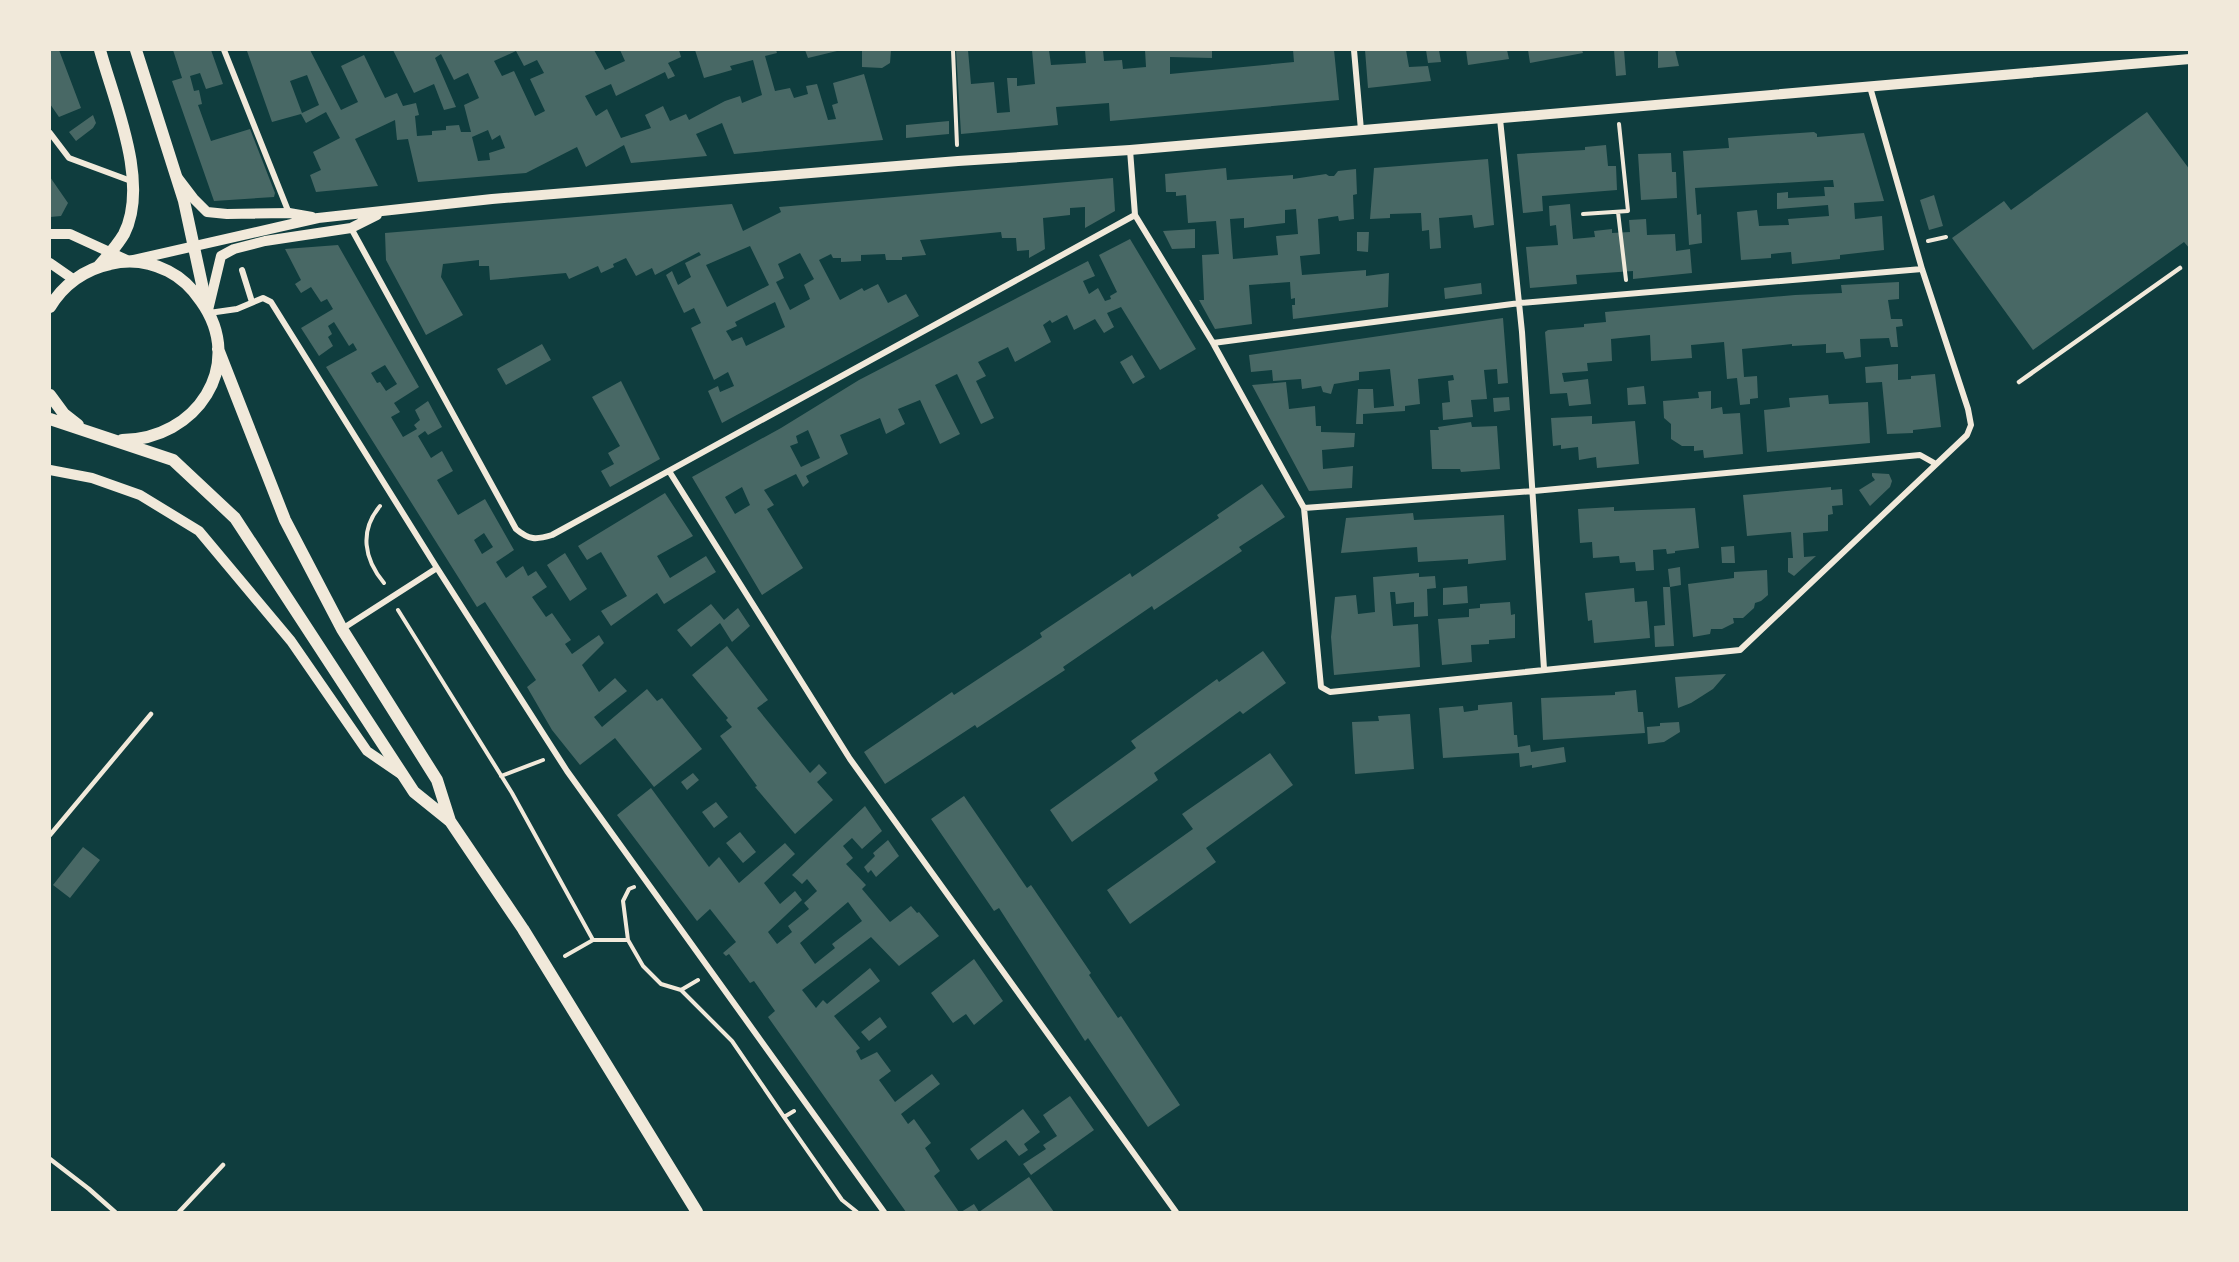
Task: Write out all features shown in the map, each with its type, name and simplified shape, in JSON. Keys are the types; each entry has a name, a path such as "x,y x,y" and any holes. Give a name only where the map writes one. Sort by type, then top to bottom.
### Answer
{"main road":[{"path":"98,267 124,233 129,216 133,182 131,158 100,50"},
{"path":"50,395 64,414 76,424 104,437 119,440 150,438 183,422 197,409 210,387 217,364 216,332 208,312 184,201 136,50"},
{"path":"50,292 98,267 129,261 146,263 173,273 189,285 208,312"},
{"path":"50,307 60,291 73,279"},
{"path":"218,349 285,520 342,629 437,780 450,821 529,939 697,1212"},
{"path":"50,419 173,460 235,518 414,792 450,821"}],"street":[{"path":"224,50 289,213"},
{"path":"1354,50 1361,130"},
{"path":"50,234 70,234 129,261 318,218 504,198 958,161 1130,150 2190,59"},
{"path":"1130,150 1135,215 1213,343 1304,508 1321,687 1330,692 1740,650 1967,435 1971,425 1922,269 1870,87"},
{"path":"1500,119 1520,303 1544,669"},
{"path":"50,133 69,158 133,182"},
{"path":"176,176 207,212 289,213 318,218"},
{"path":"383,212 351,228 265,241 234,249 221,256 208,312 237,309 263,298 271,302 557,755 884,1212"},
{"path":"351,228 516,529 530,539 539,539 552,535 1135,215"},
{"path":"50,263 73,279"},
{"path":"1213,343 1520,303 1922,269"},
{"path":"242,270 252,302"},
{"path":"1304,508 1534,491 1920,455 1936,464"},
{"path":"50,470 92,478 140,495 199,531 291,640 367,751 402,775"},
{"path":"669,471 850,759 1176,1212"},
{"path":"342,629 437,568"}],"lane":[{"path":"2019,382 2181,268"},
{"path":"50,835 151,714"},
{"path":"50,1159 114,1212"},
{"path":"179,1212 223,1165"}],"path":[{"path":"952,50 958,161"},
{"path":"1583,214 1628,211 1617,108"},
{"path":"1618,212 1628,293"},
{"path":"1924,242 1946,237"},
{"path":"387,499 371,517 365,536 372,568 390,590"},
{"path":"396,606 501,776 594,940"},
{"path":"501,776 557,755"},
{"path":"647,883 629,889 623,901 628,940 644,966 662,984 681,990 732,1041 842,1200 857,1212"},
{"path":"565,956 594,940 628,940"},
{"path":"681,990 711,972"},
{"path":"784,1117 806,1104"}],"building":[{"path":"50,50 59,50 81,108 59,117 50,104"},
{"path":"173,50 211,50 223,84 206,89 200,73 190,76 194,91 199,90 202,104 198,105 211,141 250,129 275,193 274,197 214,201 172,81 182,78"},
{"path":"310,50 341,110 358,102 341,66 364,55 385,98 397,93 403,106 416,103 419,115 415,116 417,136 432,135 432,131 446,130 446,126 459,125 461,132 471,132 464,105 479,98 468,73 454,80 441,54 435,58 456,107 444,110 434,84 414,93 393,50 594,50 605,70 625,61 620,50 679,50 681,57 668,63 675,76 668,79 665,72 616,96 611,84 585,96 596,116 607,109 621,138 651,128 645,115 663,106 670,121 686,114 689,120 725,101 740,96 742,103 762,95 753,60 730,66 732,70 704,78 695,50 776,50 777,53 765,56 775,91 790,88 794,98 808,94 806,86 817,84 828,120 836,119 832,105 838,103 833,83 864,74 883,140 734,154 722,123 696,134 707,156 631,163 624,145 586,167 577,147 526,173 418,182 408,139 397,140 395,120 355,139 378,186 316,192 310,175 321,170 313,152 340,138 326,112 306,123 301,114 272,122 247,51","holes":["516,51 524,66 537,60 544,73 530,79 545,111 535,116 514,71 502,76 494,61","307,75 319,105 302,113 290,81","488,130 492,140 500,135 505,148 489,153 490,160 478,161 472,137"]},
{"path":"805,50 836,50 837,51 808,58"},
{"path":"862,50 891,50 890,63 882,68 862,67"},
{"path":"956,50 968,50 971,84 994,82 997,113 1010,112 1007,78 1017,78 1017,86 1035,84 1032,50 1049,50 1051,65 1086,63 1085,50 1103,50 1104,61 1122,60 1123,69 1146,67 1145,50 1212,50 1212,58 1170,57 1170,74 1294,62 1293,50 1334,50 1339,100 1110,121 1109,103 1056,107 1058,125 961,134"},
{"path":"1365,50 1406,50 1409,67 1428,66 1431,81 1368,88"},
{"path":"1426,50 1439,50 1441,62 1428,63"},
{"path":"1466,50 1507,50 1509,59 1468,65"},
{"path":"1528,50 1582,50 1583,53 1530,63"},
{"path":"1614,50 1624,50 1626,75 1616,76"},
{"path":"1658,50 1675,50 1679,66 1658,68"},
{"path":"2147,112 2190,170 2190,249 2184,242 2033,350 1952,238 2004,201 2011,210"},
{"path":"93,115 96,123 93,128 76,141 69,132"},
{"path":"949,121 949,134 906,138 906,125"},
{"path":"1814,132 1817,137 1864,133 1884,201 1854,203 1855,219 1882,216 1884,250 1840,255 1840,259 1792,264 1791,252 1771,254 1771,258 1741,260 1737,212 1757,210 1759,226 1789,225 1788,219 1829,216 1828,205 1777,209 1777,193 1788,192 1788,198 1825,196 1824,187 1834,187 1833,180 1695,188 1697,215 1701,214 1702,243 1689,245 1683,151 1729,148 1728,138"},
{"path":"1606,145 1608,166 1616,166 1617,190 1542,196 1543,211 1523,213 1517,154 1585,150 1585,147"},
{"path":"1671,153 1672,172 1676,172 1677,198 1641,200 1638,154"},
{"path":"1488,159 1494,225 1474,228 1472,215 1439,218 1441,248 1430,249 1429,230 1422,231 1421,213 1390,214 1390,218 1370,219 1374,168"},
{"path":"1226,168 1227,180 1293,175 1293,179 1326,174 1334,176 1338,171 1356,169 1357,194 1353,195 1354,219 1339,221 1338,216 1318,219 1320,254 1300,256 1302,275 1366,270 1366,276 1389,273 1388,307 1293,319 1292,305 1295,305 1295,298 1291,299 1290,282 1249,285 1252,324 1215,329 1199,300 1204,300 1202,255 1219,254 1216,221 1188,223 1186,195 1176,196 1176,192 1166,192 1165,174","holes":["1296,209 1298,234 1276,236 1278,255 1233,259 1230,219 1244,218 1244,228 1285,223 1285,210"]},
{"path":"50,177 68,203 61,216 50,217"},
{"path":"1113,178 1115,211 1085,228 1085,207 1070,208 1070,215 1043,218 1045,249 1029,258 1029,250 1017,251 1016,238 1002,238 1001,232 920,240 926,255 902,257 902,260 886,260 885,254 861,255 861,261 841,262 841,258 833,258 831,254 819,260 840,300 862,288 864,291 878,284 888,303 906,294 919,316 722,423 708,391 718,386 720,392 734,386 728,372 714,380 691,328 701,323 694,308 684,313 666,275 672,271 678,285 691,277 685,263 701,255 699,252 655,275 652,268 636,276 626,258 601,273 598,266 569,279 566,273 490,280 489,266 479,266 479,260 443,264 441,277 463,315 426,335 386,260 385,233 732,204 743,231 781,212 779,207","holes":["750,246 769,285 727,307 706,265","800,253 814,279 804,285 810,299 790,310 776,282 784,278 778,264","775,302 785,327 746,346 742,337 732,341 726,331 737,326 735,322"]},
{"path":"1934,195 1943,226 1929,230 1920,200"},
{"path":"1570,204 1573,239 1595,237 1594,231 1612,229 1612,233 1630,232 1629,220 1646,219 1647,235 1675,234 1676,251 1690,249 1692,273 1633,279 1633,271 1576,275 1577,284 1530,288 1526,247 1558,245 1556,225 1550,226 1549,206"},
{"path":"1195,229 1195,248 1172,249 1163,231"},
{"path":"1357,232 1369,232 1368,252 1357,251"},
{"path":"1130,239 1196,349 1160,370 1121,307 1107,313 1114,327 1104,333 1095,319 1074,330 1067,315 1052,323 1050,320 1043,325 1051,342 1015,362 1008,347 978,362 986,376 976,381 994,418 981,424 957,374 935,385 960,434 940,444 920,400 898,409 905,424 886,434 880,418 840,435 848,454 806,476 809,482 803,487 796,474 764,490 774,505 767,509 803,568 762,595 692,477 781,428 859,380 1088,261 1095,276 1083,281 1089,294 1098,288 1105,301 1111,299 1110,296 1117,292 1099,255","holes":["808,430 820,458 801,467 790,446 798,443 796,436","742,487 750,505 735,514 725,497"]},
{"path":"338,245 419,387 394,403 400,412 391,417 403,437 417,429 414,425 420,420 415,410 428,401 442,427 428,435 425,431 418,436 431,458 442,451 453,471 437,480 458,515 485,499 514,550 496,562 506,578 523,566 528,576 536,571 547,587 532,597 546,617 552,613 571,640 565,644 572,654 599,635 604,643 582,665 599,692 615,678 627,691 594,717 602,727 647,689 657,701 662,698 702,749 654,787 615,738 580,765 552,730 527,687 536,680 485,602 477,607 326,367 357,350 353,343 349,346 334,322 328,326 332,334 328,337 333,346 319,356 301,328 333,309 327,299 321,302 311,287 301,293 295,284 301,280 285,249","holes":["385,365 397,384 386,391 371,373","484,533 493,547 482,554 474,540"]},
{"path":"1899,282 1899,299 1888,300 1891,319 1902,319 1903,326 1896,327 1898,347 1891,347 1889,338 1860,339 1861,357 1845,359 1843,352 1826,353 1826,344 1792,346 1792,344 1742,349 1744,377 1757,376 1758,398 1750,399 1750,404 1740,405 1737,378 1727,379 1724,342 1691,345 1692,358 1651,361 1650,335 1611,339 1612,361 1587,363 1588,371 1562,373 1564,382 1588,379 1591,404 1569,406 1567,393 1550,394 1545,332 1548,330 1584,327 1584,324 1606,322 1605,312 1842,293 1841,285"},
{"path":"1481,283 1482,294 1445,299 1444,288"},
{"path":"1503,318 1508,383 1498,384 1497,369 1484,370 1487,399 1471,400 1473,417 1443,420 1442,403 1450,402 1448,381 1454,380 1453,375 1418,379 1420,404 1405,406 1405,411 1363,414 1363,424 1356,424 1358,389 1373,389 1374,408 1394,406 1390,369 1359,372 1359,380 1334,384 1331,394 1323,392 1321,386 1302,389 1301,379 1273,381 1272,370 1251,372 1249,355"},
{"path":"542,344 551,360 506,385 497,369"},
{"path":"1132,355 1145,377 1133,384 1120,362"},
{"path":"1898,364 1898,380 1911,379 1911,376 1935,374 1941,427 1913,430 1913,433 1887,434 1882,382 1866,383 1865,367"},
{"path":"621,381 660,459 610,487 601,471 614,464 608,453 620,446 592,397"},
{"path":"1286,382 1289,409 1315,406 1316,426 1321,426 1321,432 1355,433 1354,447 1322,450 1323,469 1353,466 1352,488 1309,491 1252,385"},
{"path":"1644,386 1646,404 1628,405 1627,388"},
{"path":"1711,391 1711,409 1722,407 1723,414 1740,413 1743,454 1704,458 1703,450 1694,451 1694,446 1682,446 1671,439 1671,424 1664,418 1663,401 1699,398 1698,392"},
{"path":"1828,395 1829,404 1868,402 1870,443 1767,452 1764,410 1790,407 1789,398"},
{"path":"1509,397 1510,410 1494,412 1493,398"},
{"path":"1592,416 1592,424 1635,421 1639,464 1597,468 1596,457 1579,460 1578,447 1561,449 1561,445 1553,446 1551,418"},
{"path":"1471,422 1472,427 1497,426 1500,469 1461,472 1460,469 1432,469 1430,430"},
{"path":"1872,473 1889,474 1892,481 1890,487 1870,506 1859,490 1875,480"},
{"path":"1262,484 1285,517 1239,547 1242,551 1154,610 1152,606 1063,667 1065,670 977,728 975,725 885,784 864,752 952,692 954,695 1042,637 1040,633 1130,573 1132,577 1219,518 1217,515"},
{"path":"1831,487 1831,490 1842,489 1843,505 1832,506 1833,514 1828,515 1828,531 1803,533 1804,557 1816,556 1794,576 1788,572 1788,558 1793,558 1791,532 1747,536 1743,495"},
{"path":"665,493 693,536 657,556 670,578 706,556 716,572 664,604 657,593 611,626 601,611 627,596 601,552 587,560 578,546"},
{"path":"1614,507 1614,511 1695,508 1699,548 1667,554 1666,549 1653,550 1654,570 1636,571 1635,562 1620,563 1619,556 1593,558 1592,542 1580,543 1578,509"},
{"path":"1413,513 1414,520 1504,515 1506,560 1468,564 1468,559 1418,562 1417,547 1341,553 1346,518"},
{"path":"1734,546 1735,563 1722,563 1721,547"},
{"path":"565,553 587,589 570,601 547,565"},
{"path":"1680,567 1681,585 1670,587 1668,569"},
{"path":"1767,570 1768,595 1755,603 1754,608 1743,618 1733,618 1734,623 1722,629 1711,629 1710,634 1693,637 1688,584 1734,578 1734,572"},
{"path":"1419,573 1419,577 1435,576 1436,588 1427,589 1428,616 1414,617 1414,602 1396,604 1395,592 1390,592 1393,626 1418,624 1420,667 1334,675 1331,637 1335,597 1356,595 1358,614 1375,612 1373,577"},
{"path":"1467,586 1468,603 1443,605 1443,588"},
{"path":"1663,587 1670,587 1674,646 1655,647 1654,626 1665,625"},
{"path":"1634,588 1635,602 1647,601 1650,638 1594,643 1592,620 1588,621 1585,593"},
{"path":"1510,602 1511,615 1515,614 1515,638 1489,640 1489,644 1471,645 1472,662 1442,665 1438,619 1469,617 1469,609 1480,608 1480,604"},
{"path":"711,604 724,620 738,608 750,626 732,642 720,623 691,647 677,630"},
{"path":"727,646 768,700 757,708 810,773 819,764 827,773 817,782 833,800 795,834 755,787 757,786 720,736 732,727 726,720 728,718 692,675"},
{"path":"1263,651 1286,683 1243,714 1240,711 1154,773 1158,780 1072,842 1050,810 1136,748 1131,741 1217,679 1219,682"},
{"path":"1726,674 1713,689 1691,703 1678,708 1675,677"},
{"path":"1636,690 1638,712 1643,712 1645,733 1543,740 1541,698 1615,695 1615,692"},
{"path":"1512,702 1514,735 1517,735 1518,747 1530,745 1531,752 1564,747 1566,762 1532,768 1532,765 1520,767 1519,753 1443,758 1439,708 1463,706 1464,712 1478,710 1478,705"},
{"path":"1410,714 1414,769 1355,774 1352,722 1379,721 1378,716"},
{"path":"1679,722 1680,732 1664,742 1648,744 1647,727 1660,726 1660,723"},
{"path":"1270,753 1293,785 1206,848 1216,862 1130,924 1107,890 1193,829 1182,814"},
{"path":"693,773 699,780 687,790 681,782"},
{"path":"651,788 709,867 719,857 739,883 785,843 795,854 764,883 780,904 795,891 802,900 768,932 777,944 792,932 788,926 809,909 804,903 817,891 807,879 802,884 792,875 865,806 882,831 862,849 852,838 843,846 853,858 846,864 866,885 862,889 890,922 911,906 939,936 899,966 871,937 802,990 816,1008 823,1000 827,1004 870,968 880,981 834,1016 860,1048 856,1051 861,1060 877,1052 891,1071 879,1080 895,1102 932,1074 940,1084 901,1114 908,1124 914,1119 931,1143 925,1148 940,1171 934,1176 959,1212 906,1212 768,1017 775,1011 754,981 750,983 729,954 726,956 723,953 736,942 710,909 697,921 617,815","holes":["848,902 862,921 832,944 835,948 815,964 800,943"]},
{"path":"964,796 1027,888 1031,885 1091,973 1089,975 1118,1018 1121,1016 1180,1105 1148,1127 1088,1038 1085,1041 999,908 994,911 931,819"},
{"path":"716,802 728,817 714,828 702,812"},
{"path":"740,832 756,852 743,863 726,843"},
{"path":"888,840 899,856 876,877 871,870 868,873 864,867 875,856 873,853"},
{"path":"83,847 100,860 70,898 53,885"},
{"path":"974,959 1003,1001 974,1025 966,1014 953,1023 931,993"},
{"path":"880,1017 887,1027 869,1041 861,1032"},
{"path":"1070,1096 1094,1130 1031,1175 1023,1164 1046,1149 1043,1145 1057,1136 1043,1115"},
{"path":"1023,1109 1040,1132 1024,1144 1028,1150 1019,1156 1006,1140 978,1160 970,1149"},
{"path":"1029,1177 1054,1212 979,1212"},
{"path":"974,1204 979,1212 961,1212"}]}
